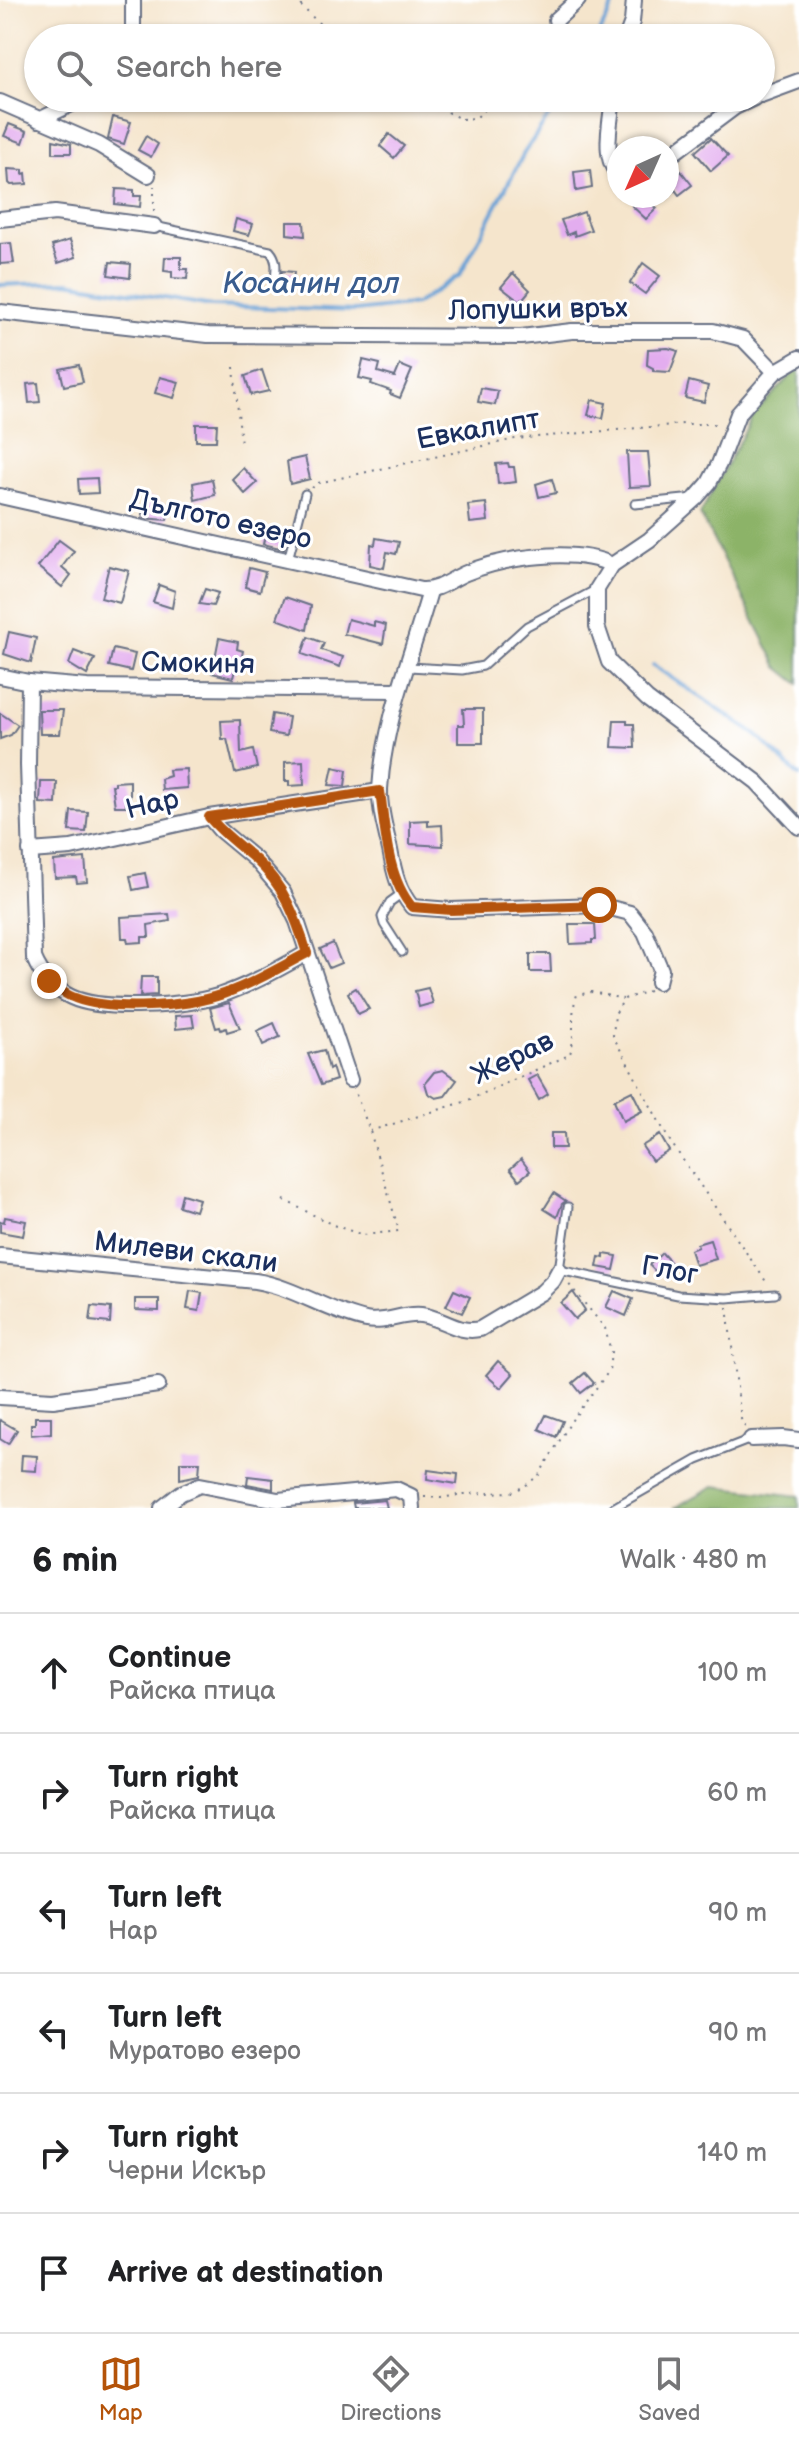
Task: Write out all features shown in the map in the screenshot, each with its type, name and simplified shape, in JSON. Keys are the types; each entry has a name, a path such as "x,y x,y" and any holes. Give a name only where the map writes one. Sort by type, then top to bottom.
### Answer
{"street":[{"path":"133,0 135,24"},
{"path":"556,20 578,0"},
{"path":"631,24 634,0"},
{"path":"775,90 799,81"},
{"path":"0,102 99,145 148,175"},
{"path":"39,120 55,112"},
{"path":"610,136 612,112"},
{"path":"679,149 728,112"},
{"path":"0,219 55,213 154,226"},
{"name":"Лопушки връх","path":"0,312 208,335 521,337 572,331 713,331 743,339 775,372"},
{"path":"799,358 775,372 738,414 719,464 696,498 649,540 612,565 597,589 597,626 609,662 647,699 757,782 799,827"},
{"name":"Дългото езеро","path":"0,496 430,591"},
{"path":"612,565 584,555 502,562 465,573 430,591 409,667 397,690 380,791 384,823 401,894 412,907 451,910 599,905 616,908 630,913 645,932 661,970 658,982"},
{"name":"Смокиня","path":"0,676 87,687 397,690"},
{"path":"29,682 30,851 34,958 39,972 72,997 111,1005 194,1002 253,982 307,953"},
{"name":"Нар","path":"30,851 71,848 209,817 380,791"},
{"path":"209,817 256,860 283,892 297,921 350,1080"},
{"name":"Милеви скали","path":"0,1256 255,1281 362,1319 387,1321 420,1315 463,1331 480,1329 542,1292 559,1270"},
{"path":"0,1397 53,1400 158,1385"},
{"path":"751,1439 799,1440"},
{"path":"163,1508 181,1493 200,1485 278,1500 396,1489 412,1502"}],"lane":[{"path":"154,226 270,251 277,266 275,281"},
{"path":"288,560 305,494"},
{"path":"635,504 696,498"},
{"path":"409,667 462,670 483,666 527,626 597,589"},
{"path":"401,894 390,902 382,917 402,952"},
{"path":"559,1270 568,1207"},
{"name":"Глог","path":"559,1270 666,1293 727,1298 775,1294"},
{"path":"613,1508 697,1460 751,1439"}],"path":[{"path":"295,0 320,24"},
{"path":"447,112 461,119 476,118 482,112"},
{"path":"148,175 154,182 154,226"},
{"path":"234,367 241,445"},
{"name":"Евкалипт","path":"305,494 318,483 515,439 684,424 734,424"},
{"path":"658,982 648,992 624,999 615,1014 613,1036 668,1138 775,1294"},
{"name":"Жерав","path":"370,1131 464,1102 569,1055 573,1048 572,1009 577,995 592,992 624,999"},
{"path":"284,1200 333,1225 363,1235 399,1231 370,1131 350,1080"},
{"path":"412,1502 464,1494 512,1492 525,1486 539,1475 572,1420 609,1371 611,1352 605,1328 559,1270"},
{"path":"727,1298 741,1419 751,1439"}],"green space":[{"path":"799,367 799,684 778,667 700,514 754,414"},
{"path":"714,1486 799,1496 799,1508 674,1508"}],"building":[{"path":"113,117 131,122 124,144 108,139"},
{"path":"9,124 27,131 23,143 4,136"},
{"path":"389,134 404,146 394,158 380,146"},
{"path":"146,136 158,144 151,157 138,150"},
{"path":"711,138 728,156 711,171 695,152"},
{"path":"53,140 71,144 71,153 53,153"},
{"path":"8,169 23,170 27,184 11,185"},
{"path":"590,170 592,188 576,191 574,172"},
{"path":"679,172 692,185 679,195"},
{"path":"116,189 134,190 134,196 141,196 140,207 115,204"},
{"path":"634,208 657,208 646,219"},
{"path":"584,212 591,230 575,236 574,232 567,235 561,220"},
{"path":"236,219 253,224 249,235 233,231"},
{"path":"287,222 304,222 305,236 287,234"},
{"path":"70,240 76,257 58,263 52,246"},
{"path":"11,243 14,263 0,264 0,244"},
{"path":"165,257 181,257 181,269 188,269 187,279 172,278 172,272 164,271"},
{"path":"110,262 131,264 130,278 108,275"},
{"path":"643,263 660,276 645,294 630,283"},
{"path":"282,271 294,272 292,292 278,291"},
{"path":"513,273 530,290 520,302 501,287"},
{"path":"648,349 678,351 670,372 653,371 647,365"},
{"path":"363,360 380,364 378,372 395,377 400,365 412,370 400,398 371,384 372,381 359,378"},
{"path":"79,365 83,382 64,386 60,369"},
{"path":"262,370 269,391 251,395 245,376"},
{"path":"160,377 179,382 174,398 155,393"},
{"path":"689,381 708,386 704,402 685,398"},
{"path":"38,383 40,402 29,403 27,384"},
{"path":"481,388 498,391 495,405 478,402"},
{"path":"592,400 606,403 603,418 588,415"},
{"path":"196,424 217,424 216,441 196,441"},
{"path":"627,452 648,452 651,486 629,487"},
{"path":"305,457 310,479 290,484 287,461"},
{"path":"508,463 509,467 514,467 516,482 498,484 496,464"},
{"path":"243,468 257,483 245,494 232,479"},
{"path":"97,478 98,493 79,494 78,479"},
{"path":"212,479 215,495 195,500 193,483"},
{"path":"552,479 556,493 539,497 536,484"},
{"path":"147,497 170,506 167,520 142,518"},
{"path":"486,503 488,521 470,523 468,505"},
{"path":"265,535 286,539 284,549 263,544"},
{"path":"376,538 399,542 396,554 387,552 384,568 370,565 371,544 375,545"},
{"path":"59,540 74,551 62,567 71,575 62,587 38,567"},
{"path":"109,566 129,571 120,603 101,598"},
{"path":"249,568 265,572 260,591 245,587"},
{"path":"159,585 175,591 172,608 153,602"},
{"path":"205,589 218,593 213,606 199,604"},
{"path":"285,597 311,606 307,630 277,619"},
{"path":"348,619 374,626 374,622 386,625 383,644 344,634"},
{"path":"9,632 36,638 31,663 4,654"},
{"path":"308,637 324,643 321,650 343,657 340,667 302,654"},
{"path":"219,638 238,642 237,649 243,651 239,670 235,669 233,678 212,673"},
{"path":"113,649 135,654 131,671 109,666"},
{"path":"74,651 95,659 87,675 69,664"},
{"path":"463,709 483,709 483,743 458,743 458,725 464,725"},
{"path":"39,710 63,710 60,734 40,734"},
{"path":"0,713 18,725 11,735 0,739"},
{"path":"272,714 289,717 286,736 269,733"},
{"path":"240,720 241,753 253,750 257,768 235,773 227,739 222,739 221,721"},
{"path":"614,720 627,720 627,724 634,724 635,748 612,747"},
{"path":"303,761 304,785 289,786 289,781 285,781 285,762"},
{"path":"333,767 347,770 345,786 329,785"},
{"path":"186,769 187,788 162,790 161,779 170,776 169,770"},
{"path":"130,781 126,806 115,806 112,785"},
{"path":"41,782 57,782 56,804 40,803"},
{"path":"71,811 88,812 86,832 69,831"},
{"path":"428,820 428,826 442,825 443,846 410,844 410,821"},
{"path":"85,858 87,882 77,883 76,877 55,878 54,861"},
{"path":"145,873 148,887 133,890 130,876"},
{"path":"169,914 170,921 148,925 149,937 142,937 142,942 128,943 127,938 122,938 121,917"},
{"path":"569,924 595,924 596,940 570,944"},
{"path":"333,943 341,963 329,968 320,949"},
{"path":"530,954 550,954 551,972 530,972"},
{"path":"141,977 157,977 157,995 140,996"},
{"path":"356,988 369,1009 358,1014 348,993"},
{"path":"428,988 433,1003 419,1007 415,991"},
{"path":"229,1003 240,1028 227,1032 226,1028 216,1028 210,1008"},
{"path":"192,1015 194,1027 176,1029 175,1016"},
{"path":"274,1023 280,1037 263,1045 257,1031"},
{"path":"324,1050 329,1069 332,1067 336,1080 321,1085 308,1054"},
{"path":"443,1070 457,1080 445,1096 436,1098 428,1093 425,1083 434,1072"},
{"path":"537,1075 548,1094 539,1100 528,1080"},
{"path":"632,1091 642,1111 623,1121 614,1100"},
{"path":"551,1133 564,1133 565,1148 551,1148"},
{"path":"660,1135 669,1151 652,1161 642,1146"},
{"path":"521,1159 530,1171 519,1180 510,1169"},
{"path":"554,1193 566,1201 557,1217 544,1209"},
{"path":"182,1194 199,1199 195,1211 179,1206"},
{"path":"5,1217 26,1221 23,1236 0,1232 0,1221 4,1222"},
{"path":"710,1240 716,1259 695,1265 690,1250"},
{"path":"662,1253 671,1263 658,1274 649,1265"},
{"path":"604,1254 617,1256 614,1270 597,1267 599,1257 604,1258"},
{"path":"454,1290 470,1297 462,1313 446,1306"},
{"path":"190,1291 202,1293 199,1311 187,1309"},
{"path":"614,1291 633,1299 626,1316 606,1307"},
{"path":"573,1292 585,1310 575,1319 561,1303"},
{"path":"135,1299 159,1299 159,1311 135,1310"},
{"path":"92,1306 111,1308 110,1323 90,1321"},
{"path":"498,1361 513,1374 501,1388 486,1375"},
{"path":"585,1373 594,1383 581,1393 573,1383"},
{"path":"546,1415 563,1421 556,1437 539,1429"},
{"path":"35,1417 51,1417 51,1433 31,1435"},
{"path":"0,1420 17,1430 8,1444 0,1439"},
{"path":"22,1455 37,1456 36,1471 21,1470"},
{"path":"180,1462 200,1462 199,1475 180,1479"},
{"path":"428,1470 458,1474 457,1484 427,1479"},
{"path":"248,1476 273,1479 273,1489 247,1484"},
{"path":"385,1500 387,1508 354,1508 353,1503"}],"waterway":[{"name":"Косанин дол","path":"604,24 616,0"},
{"name":"Косанин дол","path":"0,285 68,282 212,306 356,311 416,304 460,275 524,153 552,112"},
{"path":"653,665 756,735 799,776"}],"route":[{"path":"49,981 72,997 111,1005 194,1002 253,982 307,953 297,921 271,875 209,817 380,791 384,823 401,894 412,907 451,910 599,905"}]}
